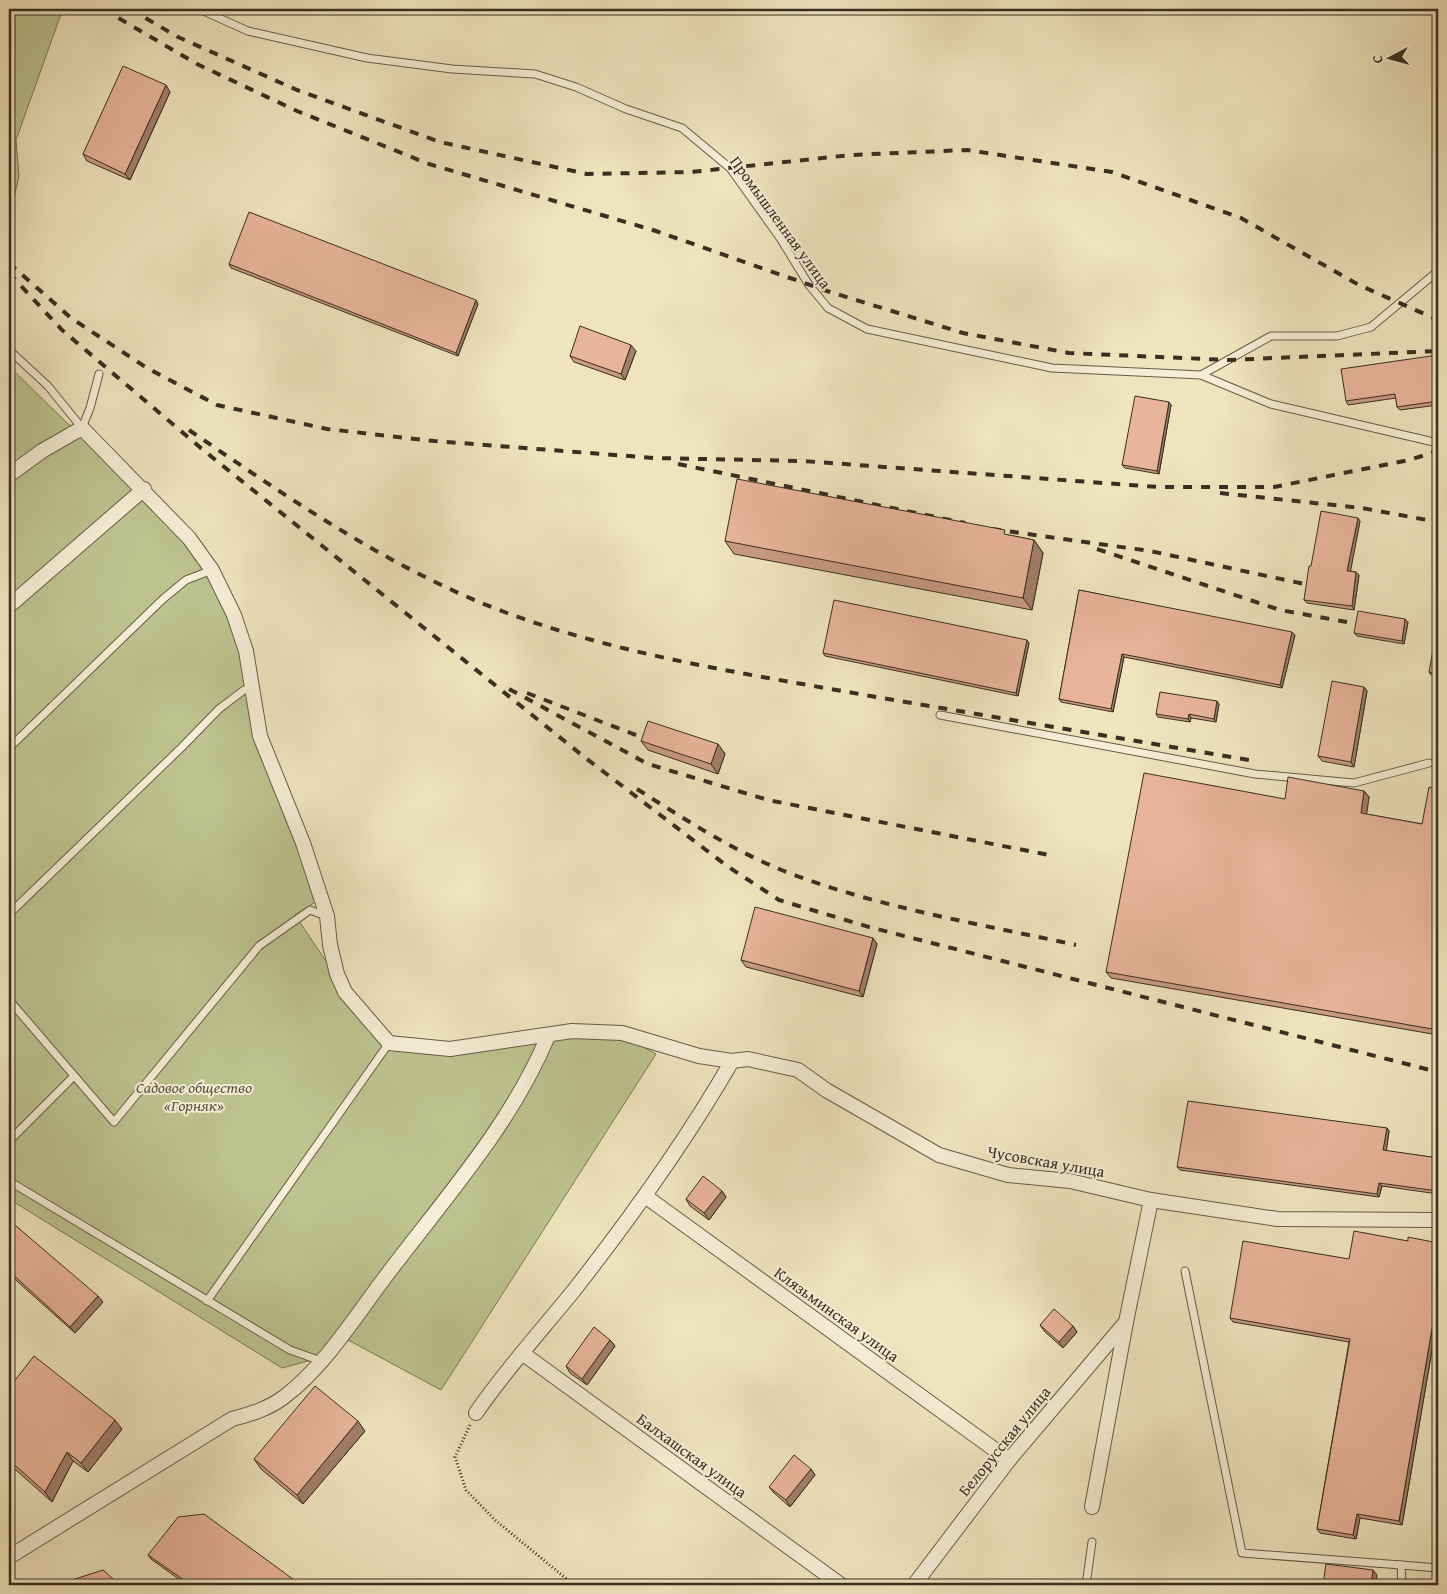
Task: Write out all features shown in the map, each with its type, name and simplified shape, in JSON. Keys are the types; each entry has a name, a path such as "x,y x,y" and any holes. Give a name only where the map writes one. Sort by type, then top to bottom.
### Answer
{"street":[{"path":"11,469 82,428 144,489 189,538 212,570 234,615 246,651 260,736 303,843 327,916 332,955 345,992 389,1043"},
{"path":"9,606 144,489"},
{"name":"Чусовская улица","path":"389,1043 450,1049 572,1032 622,1033 699,1056 732,1061 748,1059 798,1070 826,1090 939,1155 1008,1175 1070,1180 1151,1200 1277,1219 1438,1220"},
{"path":"9,1557 232,1419 268,1408 285,1396 321,1362 482,1152 533,1072 548,1036"},
{"path":"476,1413 496,1383 522,1354 613,1240 645,1196 704,1110 732,1061"},
{"name":"Клязьминская улица","path":"645,1196 1008,1460"},
{"path":"1092,1507 1126,1322 1151,1200"},
{"name":"Белорусская улица","path":"914,1585 1008,1460 1126,1322"},
{"name":"Балхашская улица","path":"522,1354 841,1585"}],"lane":[{"name":"Промышленная улица","path":"199,9 248,31 367,58 452,69 535,74 576,87 626,109 682,128 730,168 780,238 808,285 828,308 867,329 1052,368 1201,375 1271,404 1438,443"},
{"path":"1201,375 1271,336 1338,336 1372,327 1438,271"},
{"path":"9,350 48,386 82,428 90,408 99,374"},
{"path":"9,748 163,599 186,580 212,570"},
{"path":"9,914 219,709 244,690 252,690"},
{"path":"940,716 1255,774 1354,783 1429,763"},
{"path":"9,1000 114,1122 259,946 310,910 327,916"},
{"path":"207,1301 389,1043"},
{"path":"9,1141 74,1076"},
{"path":"9,1181 290,1350 321,1362"},
{"path":"1185,1271 1242,1553 1438,1568"},
{"path":"1086,1585 1092,1542"},
{"path":"1401,1565 1402,1585"}],"path":[{"path":"476,1413 455,1457 466,1490 495,1520 574,1585"}],"green space":[{"path":"9,9 55,9 61,14 16,140 19,176 9,219"},
{"name":"Садовое общество «Горняк»","path":"9,366 67,423 90,441 142,493 201,562 245,652 261,737 320,899 295,915 366,1021 411,1049 565,1038 610,1038 636,1043 656,1054 441,1390 350,1341 337,1337 315,1359 282,1368 9,1199"}],"building":[{"path":"123,66 166,85 125,174 83,154"},
{"path":"249,212 476,300 456,353 229,264"},
{"path":"580,326 631,345 621,374 570,356"},
{"path":"1438,355 1438,401 1397,407 1395,394 1346,401 1341,369"},
{"path":"1135,396 1169,402 1157,471 1122,465"},
{"path":"737,479 1005,530 1004,534 1034,540 1023,598 725,541"},
{"path":"1321,511 1358,518 1347,571 1356,572 1352,606 1304,600"},
{"path":"1079,590 1292,632 1280,685 1122,654 1111,709 1059,699"},
{"path":"834,600 1027,640 1016,693 823,653"},
{"path":"1358,611 1405,619 1402,641 1354,633"},
{"path":"1433,650 1438,651 1438,674 1429,672"},
{"path":"1332,681 1364,687 1351,762 1318,756"},
{"path":"1160,692 1217,701 1214,719 1189,714 1188,719 1156,714"},
{"path":"648,721 718,744 711,764 641,741"},
{"path":"1144,773 1285,799 1288,777 1364,791 1361,813 1422,824 1429,787 1438,789 1438,1030 1106,972"},
{"path":"755,907 873,938 859,991 741,960"},
{"path":"1188,1101 1387,1128 1383,1150 1438,1158 1438,1191 1379,1183 1377,1194 1177,1167"},
{"path":"703,1176 722,1191 704,1213 686,1199"},
{"path":"9,1220 98,1296 70,1327 9,1271"},
{"path":"1354,1231 1408,1241 1408,1237 1438,1243 1438,1294 1399,1521 1357,1514 1353,1535 1317,1529 1350,1339 1230,1318 1243,1241 1349,1259"},
{"path":"1054,1309 1073,1326 1059,1342 1040,1325"},
{"path":"594,1327 610,1340 582,1379 566,1366"},
{"path":"34,1356 115,1420 81,1463 67,1452 45,1492 9,1460 9,1388"},
{"path":"315,1386 358,1421 297,1495 254,1459"},
{"path":"794,1455 811,1469 786,1500 769,1487"},
{"path":"204,1514 301,1585 191,1585 148,1555 178,1517"},
{"path":"1326,1564 1373,1570 1371,1585 1323,1585"},
{"path":"103,1570 120,1585 68,1585 72,1580"}],"railway":[{"path":"103,9 197,64 297,111 429,164 656,231 827,291 963,333 1069,353 1228,360 1438,351"},
{"path":"130,9 178,37 297,90 440,142 587,174 691,172 851,155 967,150 1112,172 1241,218 1359,285 1438,320"},
{"path":"9,263 71,318 147,368 217,405 327,429 434,441 654,458 803,461 1158,487 1274,487 1409,460 1438,451"},
{"path":"9,273 62,330 202,449 583,756 727,866 779,900 869,927 1438,1072"},
{"path":"189,430 265,482 382,554 464,596 550,628 637,652 726,670 1249,760"},
{"path":"678,464 965,523"},
{"path":"1220,493 1362,508 1438,522"},
{"path":"992,529 1150,551 1309,585"},
{"path":"1097,549 1280,610 1358,624"},
{"path":"509,689 648,764 768,800 1049,855"},
{"path":"527,693 651,741"},
{"path":"637,789 692,824 749,855 789,873 895,906 1076,945"}]}
